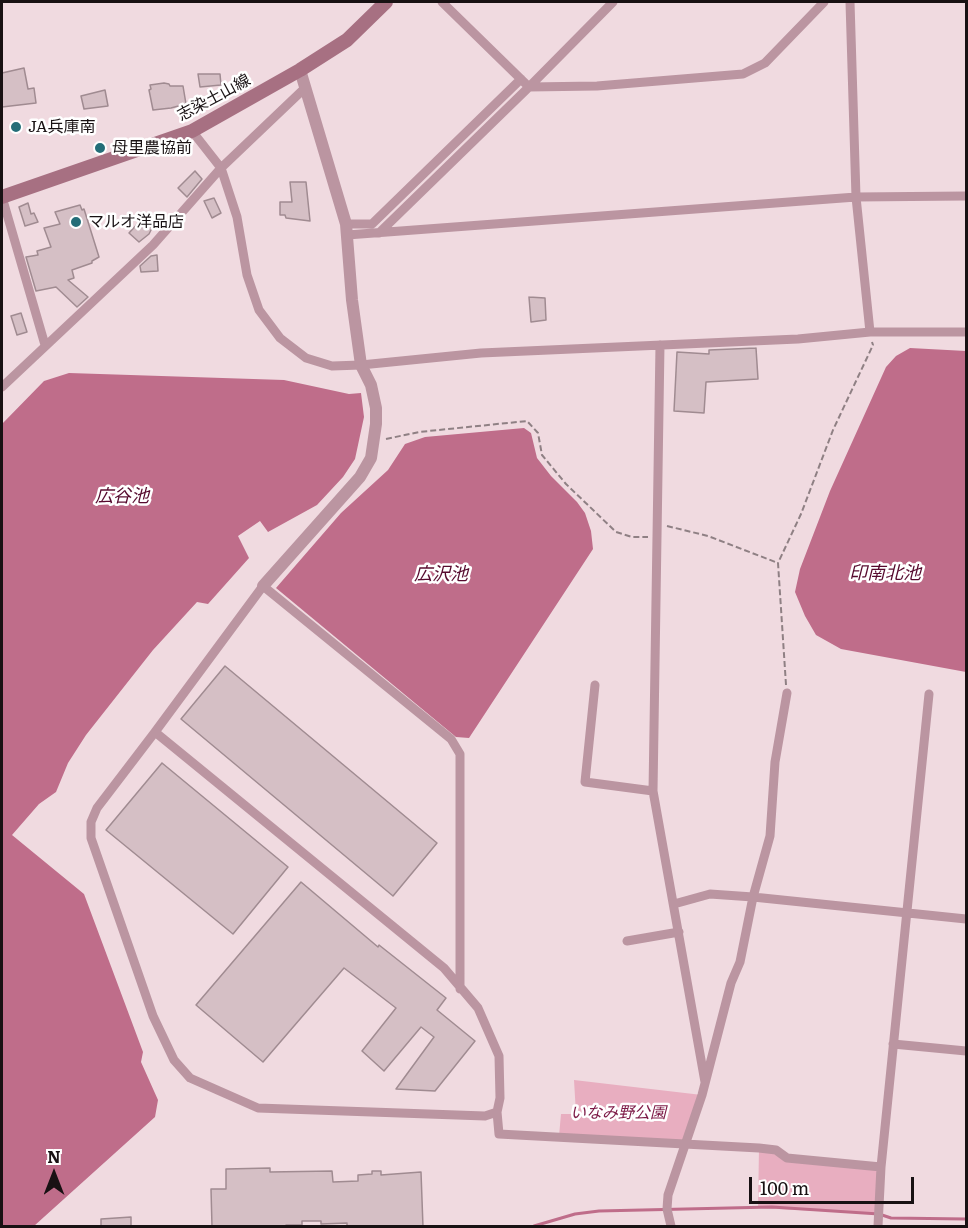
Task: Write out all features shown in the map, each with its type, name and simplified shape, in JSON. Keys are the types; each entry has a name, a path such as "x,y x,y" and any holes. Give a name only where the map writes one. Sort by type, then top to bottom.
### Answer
{"main road":[{"name":"志染土山線","path":"2,197 192,131 300,70 347,40 386,2"}],"street":[{"path":"442,2 529,87 597,86 743,74 765,63 824,2"},
{"path":"379,233 613,2"},
{"path":"850,2 856,197 870,332"},
{"path":"300,70 347,230 352,300 361,365 371,386 376,408 371,458 360,477 263,586 97,808 91,822 91,838 153,1016 174,1060 190,1078 258,1108 484,1116 497,1112"},
{"path":"347,230 372,224 521,79"},
{"path":"2,387 153,245 221,168 306,87"},
{"path":"192,131 221,168 237,217 247,275 259,310 280,338 306,358 332,366 482,353 798,339 870,332 966,332"},
{"path":"347,230 379,233 856,197 966,196"},
{"path":"2,197 45,345"},
{"path":"660,345 653,790 705,1082"},
{"path":"263,586 451,739 460,754 460,988"},
{"path":"595,685 585,782 653,790"},
{"path":"670,1227 667,1209 668,1195 705,1082 731,983 740,962 753,897 770,836 775,762 787,693"},
{"path":"879,1227 881,1167 929,693"},
{"path":"155,732 424,949 444,968 478,1008 499,1056 500,1098 497,1112 499,1134 776,1149 787,1158 881,1167"},
{"path":"674,904 710,894 966,919"},
{"path":"627,941 679,932"},
{"path":"893,1044 966,1051"}],"path":[{"path":"787,693 778,563 801,514 833,430 873,345 870,332"},
{"path":"374,442 419,432 527,421 538,432 542,456 566,484 616,532 632,537 657,537 666,526 708,536 778,563"}],"green space":[{"name":"いなみ野公園","path":"574,1080 702,1095 685,1143 559,1136 561,1114 576,1114"},
{"path":"759,1148 787,1158 881,1167 879,1214 758,1208"}],"water":[{"name":"印南北池","path":"910,348 966,351 966,672 841,649 816,635 795,592 800,569 830,491 886,367 896,356"},
{"name":"広谷池","path":"69,373 284,380 349,394 361,393 364,417 355,459 343,477 317,505 268,532 260,521 238,536 249,558 208,604 197,602 153,650 86,735 68,763 56,792 39,804 12,835 84,894 143,1052 141,1062 158,1100 155,1117 34,1226 2,1226 2,424 44,381"},
{"name":"広沢池","path":"524,428 531,433 537,458 585,513 591,531 593,549 469,738 456,737 276,588 341,513 388,470 405,444 425,437"}],"building":[{"path":"24,68 28,89 34,88 36,103 2,107 2,73"},
{"path":"198,74 220,74 221,85 200,87"},
{"path":"164,83 170,86 183,86 186,104 153,110 150,85"},
{"path":"105,90 108,106 84,109 81,96"},
{"path":"195,171 202,179 187,197 178,188"},
{"path":"290,182 306,182 310,221 280,215 280,202 292,202"},
{"path":"214,198 221,213 212,218 204,201"},
{"path":"28,203 31,214 34,213 38,222 25,226 19,207"},
{"path":"80,205 82,210 84,209 99,257 92,263 72,270 74,278 68,280 88,297 77,307 56,287 36,291 26,257 38,255 37,251 51,247 44,228 60,224 55,212"},
{"path":"142,219 152,228 149,234 139,242 129,233"},
{"path":"157,255 158,271 141,272 140,266 151,256"},
{"path":"529,297 545,298 546,320 531,322"},
{"path":"21,313 27,332 17,335 11,316"},
{"path":"756,348 758,379 706,382 704,413 674,411 677,352 709,354 709,350"},
{"path":"225,666 437,843 393,896 181,719"},
{"path":"162,763 288,867 233,934 106,830"},
{"path":"301,882 378,947 379,945 446,998 437,1010 475,1041 435,1091 396,1089 434,1037 421,1027 384,1071 362,1051 396,1008 344,968 263,1062 196,1005"},
{"path":"270,1168 270,1172 332,1171 333,1182 358,1181 358,1175 372,1174 372,1171 381,1171 381,1175 421,1172 423,1227 347,1227 347,1223 321,1224 321,1221 302,1221 302,1225 286,1225 286,1227 212,1227 211,1189 226,1189 226,1169"},
{"path":"131,1217 131,1227 101,1227 101,1219"}],"waterway":[{"path":"534,1226 575,1214 599,1211 772,1207 879,1214 891,1218 966,1219"}],"place":[{"name":"JA兵庫南","path":"16,127"},
{"name":"母里農協前","path":"100,148"},
{"name":"マルオ洋品店","path":"76,222"}]}
